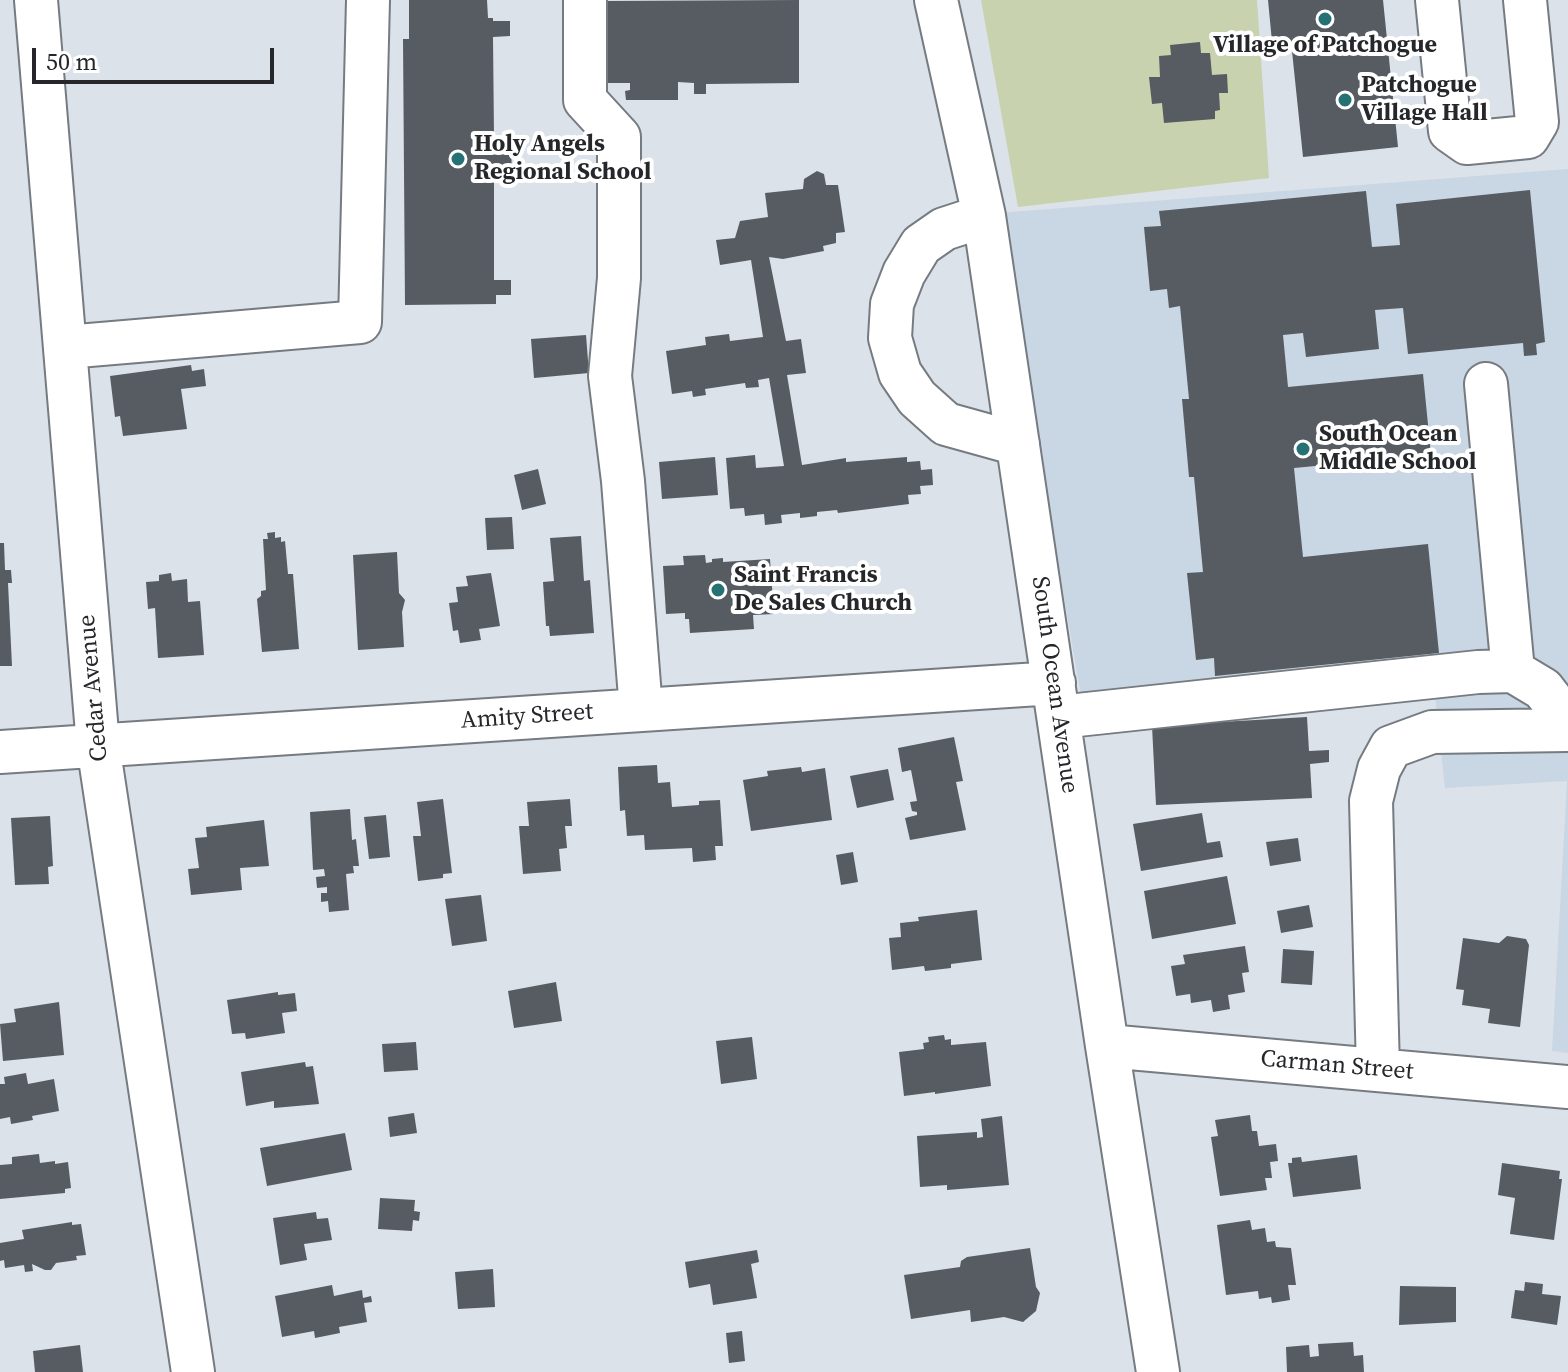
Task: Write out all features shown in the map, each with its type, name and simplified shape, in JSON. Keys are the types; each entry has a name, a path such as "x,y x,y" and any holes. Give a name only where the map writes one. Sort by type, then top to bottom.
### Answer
{"street":[{"name":"Cedar Avenue","path":"36,0 98,745 193,1372"},
{"path":"66,347 360,322 368,0"},
{"path":"585,0 585,100 619,137 619,278 610,376 623,481 641,710"},
{"name":"South Ocean Avenue","path":"936,0 984,216 1158,1372"},
{"path":"1437,0 1450,131 1467,143 1528,137 1537,122 1525,0"},
{"path":"984,216 944,229 921,245 904,273 892,304 890,338 900,373 917,398 946,424 1018,444"},
{"path":"1486,384 1513,671 1543,689 1568,721"},
{"name":"Amity Street","path":"0,752 641,710 1056,700 1513,671"},
{"path":"1378,1070 1371,801 1379,769 1391,747 1432,732 1568,730"},
{"name":"Carman Street","path":"1107,1046 1378,1070 1567,1075"}],"shaded area":[{"name":"South Ocean Middle School","path":"1568,169 1568,1053 1552,1051 1567,781 1445,788 1434,686 1086,725 998,213"}],"green space":[{"path":"981,0 1257,0 1269,178 1018,207"}],"building":[{"name":"Holy Angels Regional School","path":"409,0 487,0 488,18 510,21 510,36 493,37 494,137 511,137 512,182 494,182 494,280 511,280 511,295 496,295 496,304 405,305 403,39 409,39"},
{"name":"Holy Angels Regional School","path":"799,0 799,83 706,84 706,94 694,94 694,83 678,82 678,100 626,100 625,91 630,90 630,83 608,83 607,1"},
{"name":"Patchogue Village Hall","path":"1268,0 1383,0 1398,147 1303,157 1292,51 1273,52"},
{"path":"1200,42 1201,53 1210,53 1212,75 1227,74 1228,93 1219,93 1220,110 1215,111 1215,119 1164,123 1162,103 1152,104 1149,77 1160,77 1159,56 1171,55 1170,45"},
{"path":"817,171 824,174 826,185 838,185 845,232 836,233 836,243 823,246 824,251 783,259 769,257 786,341 801,339 806,373 787,375 802,465 846,458 846,462 907,457 907,462 920,461 921,470 932,469 933,485 920,486 921,494 908,495 909,504 838,513 837,510 817,512 817,516 800,518 800,513 781,515 782,523 765,525 764,514 745,516 744,508 730,509 726,458 755,455 756,468 784,466 769,378 758,380 759,387 746,388 745,383 705,389 706,395 693,397 692,391 672,394 666,351 706,345 705,337 729,334 730,341 763,337 751,260 720,265 716,240 735,238 740,221 768,217 765,193 803,189 804,179"},
{"path":"1530,190 1545,342 1536,344 1537,355 1524,356 1523,343 1408,354 1403,308 1375,310 1379,349 1306,357 1303,333 1283,335 1288,387 1423,374 1431,455 1294,468 1303,557 1428,544 1439,653 1215,676 1214,658 1196,660 1187,573 1203,572 1194,477 1189,477 1182,399 1189,399 1180,306 1169,308 1167,289 1150,291 1144,227 1161,226 1159,211 1366,191 1372,247 1400,245 1396,204"},
{"path":"586,335 589,373 534,378 531,339"},
{"path":"191,365 192,371 204,369 206,386 181,389 187,429 123,436 120,416 115,417 110,376"},
{"path":"715,457 718,495 662,499 659,462"},
{"path":"538,469 546,504 522,510 514,475"},
{"path":"512,517 514,549 487,550 485,518"},
{"path":"275,532 275,538 281,537 281,542 285,541 288,574 293,574 299,649 262,652 257,599 261,591 266,590 263,539 268,539 267,533"},
{"path":"581,536 584,581 590,580 594,633 550,636 549,626 546,626 543,582 554,581 550,538"},
{"path":"0,543 4,543 5,570 11,570 12,583 8,583 12,666 0,666"},
{"path":"397,552 399,593 405,600 402,612 404,647 358,650 353,555"},
{"name":"Saint Francis De Sales Church","path":"705,555 706,563 723,558 723,562 770,559 774,614 753,615 754,629 690,633 689,619 685,619 685,613 666,614 663,566 684,565 683,556"},
{"path":"171,573 172,581 187,579 188,602 200,601 204,655 158,658 155,608 148,609 146,582 159,581 159,575"},
{"path":"491,573 500,626 479,629 481,640 460,643 458,630 453,631 449,603 458,602 456,587 468,586 466,576"},
{"path":"1307,717 1309,751 1329,750 1329,762 1310,764 1312,798 1156,805 1152,726"},
{"path":"954,737 963,781 956,782 966,830 910,840 905,818 917,815 912,811 910,802 917,801 911,770 902,772 898,748"},
{"path":"657,765 658,783 670,782 672,807 720,800 723,846 715,846 716,860 693,862 692,848 645,850 644,835 627,836 625,810 620,811 618,767"},
{"path":"801,767 802,772 825,768 832,820 751,831 743,780 768,776 767,771"},
{"path":"888,769 894,800 857,808 850,776"},
{"path":"443,799 452,873 443,874 443,878 418,881 413,836 421,836 417,802"},
{"path":"570,799 572,826 565,826 567,848 559,849 561,871 523,874 519,826 529,826 527,802"},
{"path":"350,809 352,840 356,839 359,866 353,866 354,873 346,874 349,910 329,912 328,901 321,902 321,893 327,893 327,887 317,888 316,877 325,876 324,869 313,870 310,812"},
{"path":"1202,813 1207,843 1220,841 1223,857 1141,871 1133,824"},
{"path":"386,815 390,857 369,859 364,817"},
{"path":"50,816 53,866 48,867 49,884 15,885 11,818"},
{"path":"264,820 269,866 240,868 242,890 191,895 188,869 199,868 195,838 207,837 206,827"},
{"path":"1298,838 1301,861 1270,866 1266,842"},
{"path":"853,852 858,882 841,885 836,855"},
{"path":"1227,876 1236,924 1152,939 1144,891"},
{"path":"481,895 487,941 452,946 445,899"},
{"path":"1309,905 1313,927 1281,933 1277,911"},
{"path":"977,910 982,960 925,971 924,966 892,970 889,938 901,937 900,923 919,921 918,917"},
{"path":"1507,936 1526,939 1529,945 1520,1027 1488,1023 1490,1009 1462,1005 1464,990 1456,989 1463,938 1499,943"},
{"path":"1245,946 1249,972 1242,973 1245,992 1228,995 1230,1009 1213,1012 1211,1000 1191,1003 1190,994 1176,996 1171,966 1185,964 1183,955"},
{"path":"1283,949 1314,951 1312,985 1281,983"},
{"path":"556,982 562,1021 514,1028 508,991"},
{"path":"278,992 278,995 295,993 297,1011 282,1013 285,1033 246,1039 245,1033 232,1034 227,1000"},
{"path":"59,1002 64,1055 3,1061 0,1024 16,1022 14,1009"},
{"path":"944,1035 945,1040 951,1039 951,1045 986,1042 991,1086 904,1096 899,1052 924,1049 923,1043 929,1042 928,1037"},
{"path":"752,1037 757,1079 721,1084 716,1041"},
{"path":"416,1042 418,1070 384,1072 382,1044"},
{"path":"305,1062 306,1067 313,1066 319,1104 274,1108 274,1101 246,1106 241,1072"},
{"path":"26,1073 28,1084 54,1079 59,1111 11,1124 10,1117 0,1119 0,1084 5,1084 4,1077"},
{"path":"414,1113 417,1133 390,1137 388,1117"},
{"path":"1250,1115 1252,1131 1257,1131 1259,1146 1276,1144 1278,1161 1270,1162 1272,1178 1265,1178 1267,1190 1220,1196 1211,1137 1218,1136 1215,1120"},
{"path":"1002,1116 1009,1185 947,1190 947,1185 920,1187 917,1136 977,1132 977,1138 983,1137 981,1119"},
{"path":"345,1133 352,1170 267,1186 260,1148"},
{"path":"39,1154 40,1163 68,1162 71,1188 65,1189 65,1193 0,1199 0,1165 12,1164 12,1157"},
{"path":"1357,1155 1361,1189 1293,1197 1288,1163 1292,1163 1292,1158 1301,1157 1302,1162"},
{"path":"1502,1163 1560,1171 1559,1179 1562,1179 1554,1240 1510,1234 1515,1198 1498,1195"},
{"path":"380,1198 415,1200 414,1211 420,1212 419,1221 413,1220 412,1231 378,1229"},
{"path":"316,1212 317,1219 328,1218 332,1240 304,1244 307,1260 280,1265 273,1218"},
{"path":"1250,1220 1252,1230 1265,1228 1267,1242 1275,1241 1276,1247 1291,1248 1296,1285 1288,1285 1290,1300 1272,1303 1271,1297 1259,1299 1258,1291 1226,1295 1217,1225"},
{"path":"72,1222 72,1225 81,1224 86,1255 76,1256 77,1260 56,1263 51,1270 32,1264 33,1271 25,1272 24,1265 5,1268 4,1260 0,1261 0,1243 24,1239 22,1230"},
{"path":"1030,1248 1036,1287 1040,1293 1036,1311 1023,1322 1004,1317 971,1322 970,1310 911,1319 904,1275 960,1267 961,1261 967,1257"},
{"path":"757,1250 759,1262 751,1264 757,1298 713,1305 710,1284 689,1288 685,1262"},
{"path":"493,1269 495,1307 458,1309 455,1272"},
{"path":"1525,1282 1543,1284 1542,1294 1561,1296 1557,1325 1511,1318 1515,1290 1524,1291"},
{"path":"332,1285 334,1296 362,1290 363,1298 371,1296 372,1302 364,1303 367,1322 339,1327 340,1333 315,1338 314,1331 282,1337 275,1296"},
{"path":"1400,1286 1456,1287 1456,1322 1399,1325"},
{"path":"742,1331 745,1361 729,1363 726,1333"},
{"path":"1353,1342 1354,1356 1363,1355 1364,1372 1287,1372 1286,1347 1309,1345 1310,1357 1319,1356 1318,1344"},
{"path":"80,1345 83,1372 35,1372 33,1351"}],"place":[{"name":"Village of Patchogue","path":"1325,19"},
{"name":"Patchogue Village Hall","path":"1345,100"},
{"name":"Holy Angels Regional School","path":"458,159"},
{"name":"South Ocean Middle School","path":"1303,449"},
{"name":"Saint Francis De Sales Church","path":"718,590"}]}
